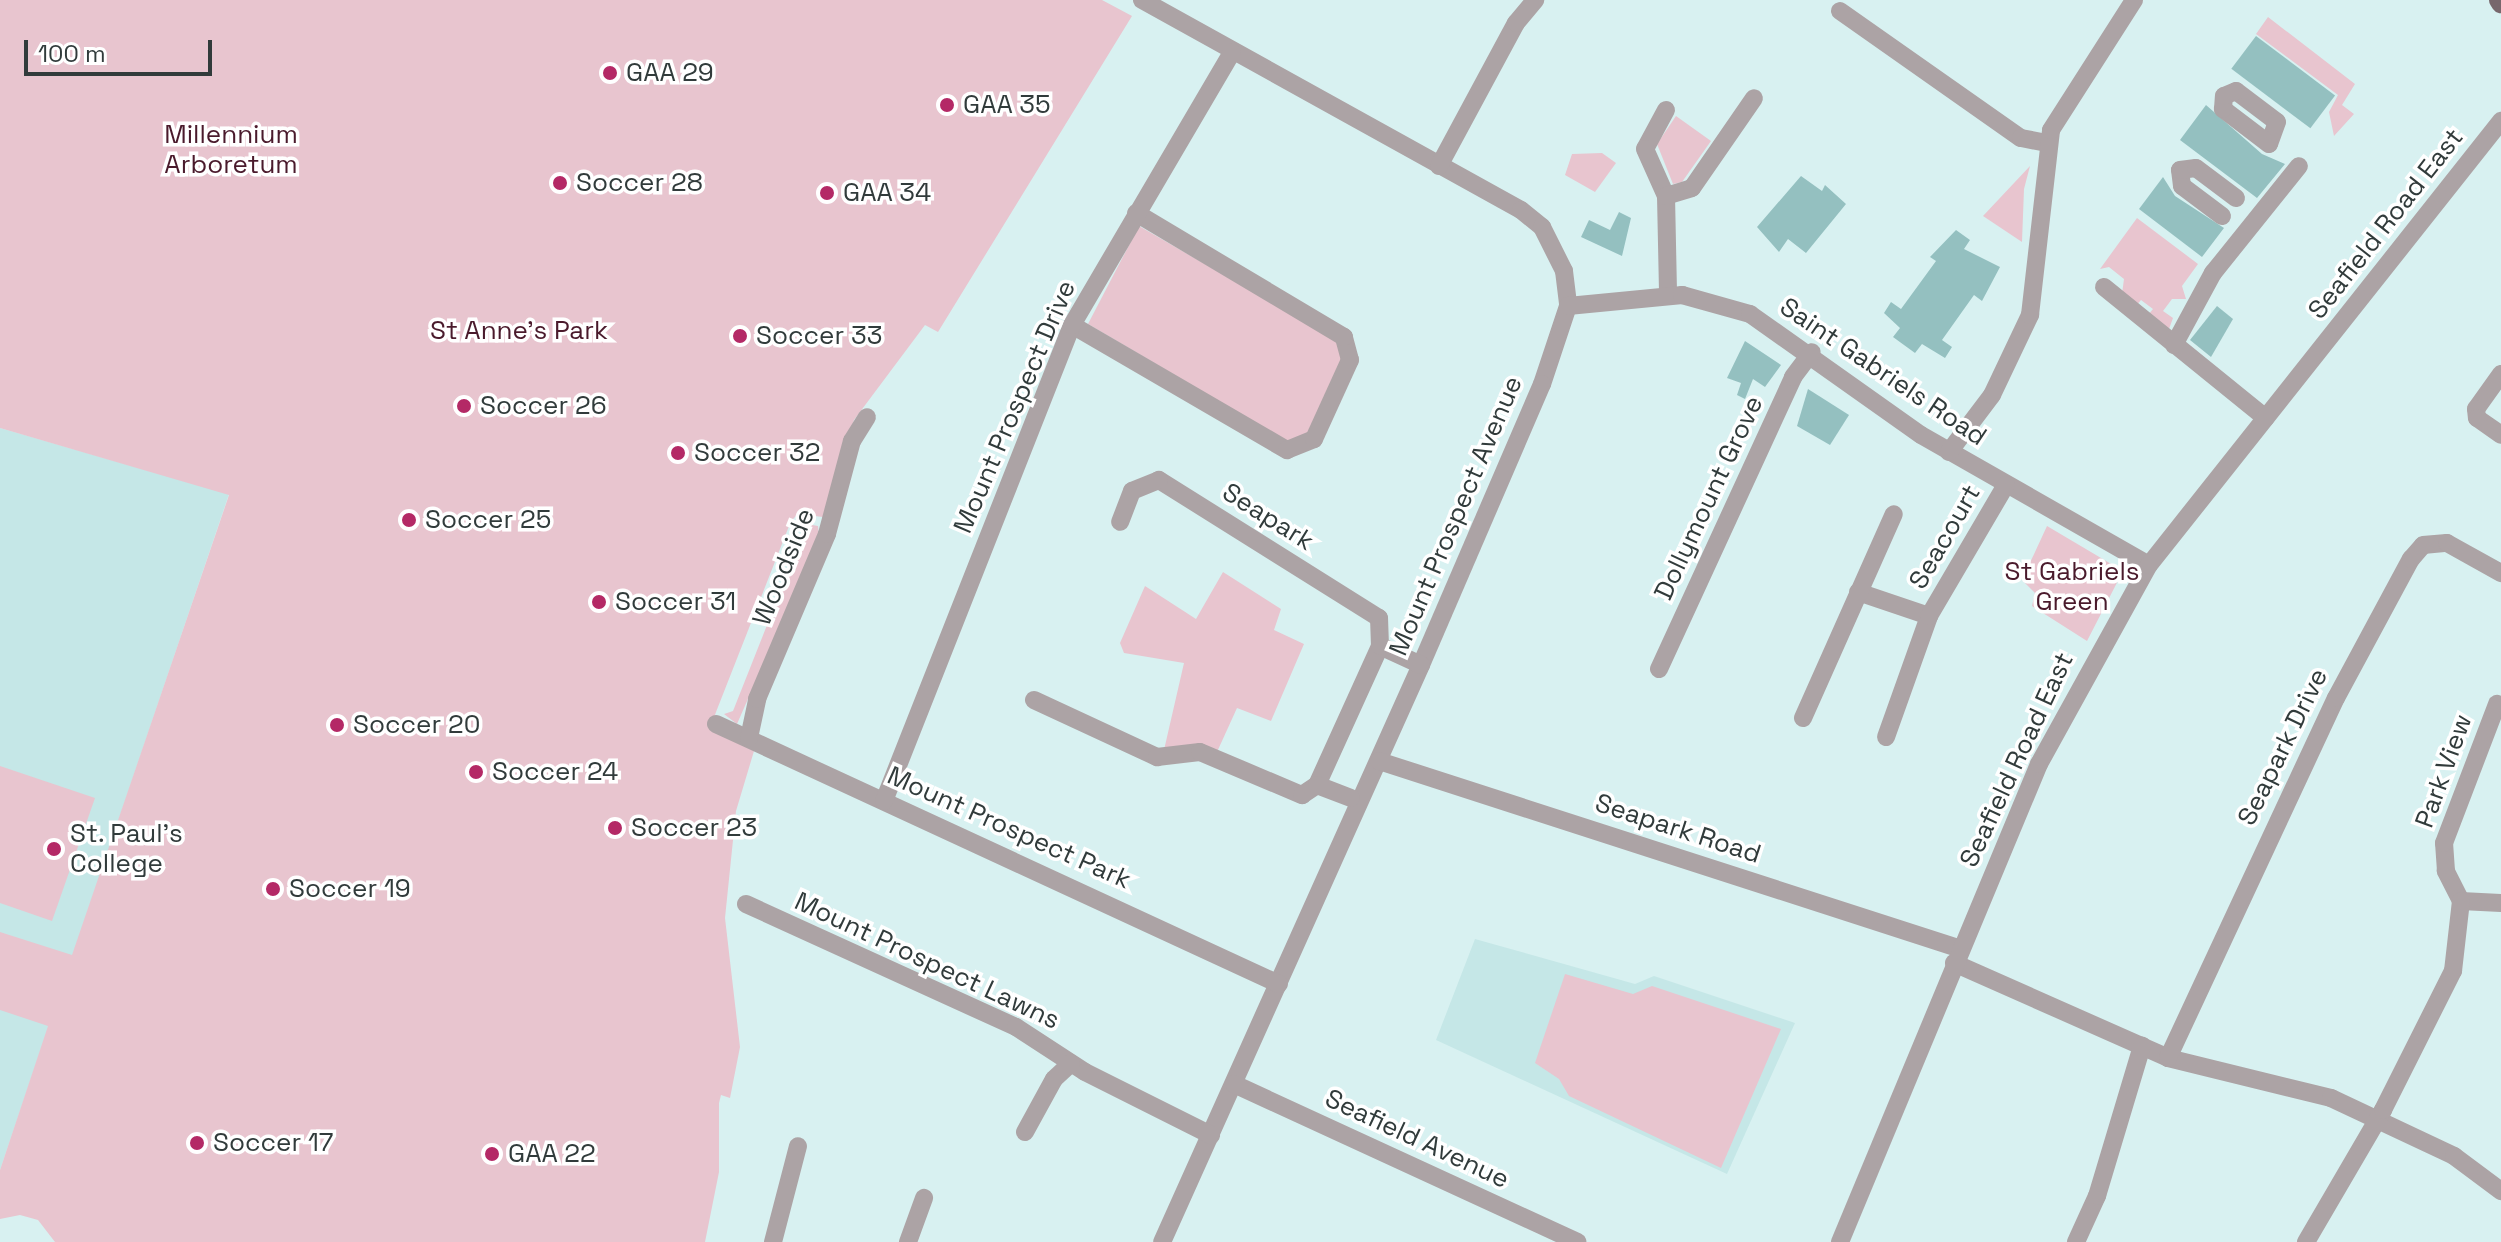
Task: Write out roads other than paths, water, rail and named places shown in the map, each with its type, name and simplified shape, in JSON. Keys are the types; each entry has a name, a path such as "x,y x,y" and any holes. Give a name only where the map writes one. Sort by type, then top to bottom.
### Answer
{"street":[{"name":"Mount Prospect Avenue","path":"1142,0 1542,227 1564,271 1568,306 1542,384 1421,665 1162,1242"},
{"path":"1439,166 1516,23 1535,0"},
{"path":"1949,452 1992,395 2030,315 2046,143 2134,0"},
{"path":"1840,11 2021,138 2046,143"},
{"name":"Mount Prospect Drive","path":"884,801 1072,325 1232,52"},
{"path":"1666,196 1692,188 1754,98"},
{"path":"1666,110 1645,149 1666,196 1668,295"},
{"name":"Seafield Road East","path":"1840,1242 1891,1130 1958,956 2039,764 2149,565 2501,121"},
{"path":"2174,345 2213,273 2299,166"},
{"path":"2222,216 2182,186 2180,170 2196,168 2236,198"},
{"path":"1072,325 1287,450 1314,439 1350,360 1344,337 1136,213"},
{"path":"2104,287 2266,418"},
{"name":"Saint Gabriels Road","path":"1568,306 1594,308 1668,295 1732,306 1812,352 1949,452 2149,565"},
{"name":"Dollymount Grove","path":"1659,669 1793,377 1812,352"},
{"path":"2501,374 2476,409 2477,418 2501,435"},
{"name":"Woodside","path":"749,738 757,699 831,525 852,441 867,417"},
{"name":"Seapark","path":"1120,522 1132,491 1159,480 1379,618 1380,646"},
{"name":"Seacourt","path":"1886,737 1929,616 2006,485"},
{"name":"Seacourt","path":"1803,718 1894,514"},
{"name":"Seapark Drive","path":"2168,1058 2342,683 2411,559 2423,545 2447,543 2501,573"},
{"name":"Seacourt","path":"1858,592 1929,616"},
{"path":"1034,700 1157,757 1200,752 1302,795 1317,785 1380,646 1421,665"},
{"name":"Park View","path":"2461,901 2446,871 2444,843 2497,704"},
{"name":"Mount Prospect Park","path":"716,724 1279,984"},
{"name":"Seapark Road","path":"1379,761 1958,956 2168,1058 2276,1080 2377,1120 2454,1156 2501,1191"},
{"path":"1317,785 1351,798"},
{"path":"2306,1242 2377,1120 2453,971 2461,901 2501,903"},
{"name":"Mount Prospect Lawns","path":"746,904 1016,1027 1071,1063 1211,1135"},
{"path":"2076,1242 2097,1196 2142,1046"},
{"path":"1025,1132 1054,1079 1071,1063"},
{"name":"Seafield Avenue","path":"1234,1084 1577,1242"},
{"path":"773,1242 798,1146"},
{"path":"908,1242 924,1198"}],"place":[{"name":"GAA 29","path":"610,73"},
{"name":"GAA 35","path":"947,105"},
{"name":"Soccer 28","path":"560,183"},
{"name":"GAA 34","path":"827,193"},
{"name":"Soccer 33","path":"740,336"},
{"name":"Soccer 26","path":"464,406"},
{"name":"Soccer 32","path":"678,453"},
{"name":"Soccer 25","path":"409,520"},
{"name":"Soccer 31","path":"599,602"},
{"name":"Soccer 20","path":"337,725"},
{"name":"Soccer 24","path":"476,772"},
{"name":"Soccer 23","path":"615,828"},
{"name":"St. Paul's College","path":"54,849"},
{"name":"Soccer 19","path":"273,889"},
{"name":"Soccer 17","path":"197,1143"},
{"name":"GAA 22","path":"492,1154"}],"park label":[{"name":"Millennium Arboretum","path":"231,150"},
{"name":"St Anne's Park","path":"519,331"},
{"name":"St Gabriels Green","path":"2072,587"}]}
